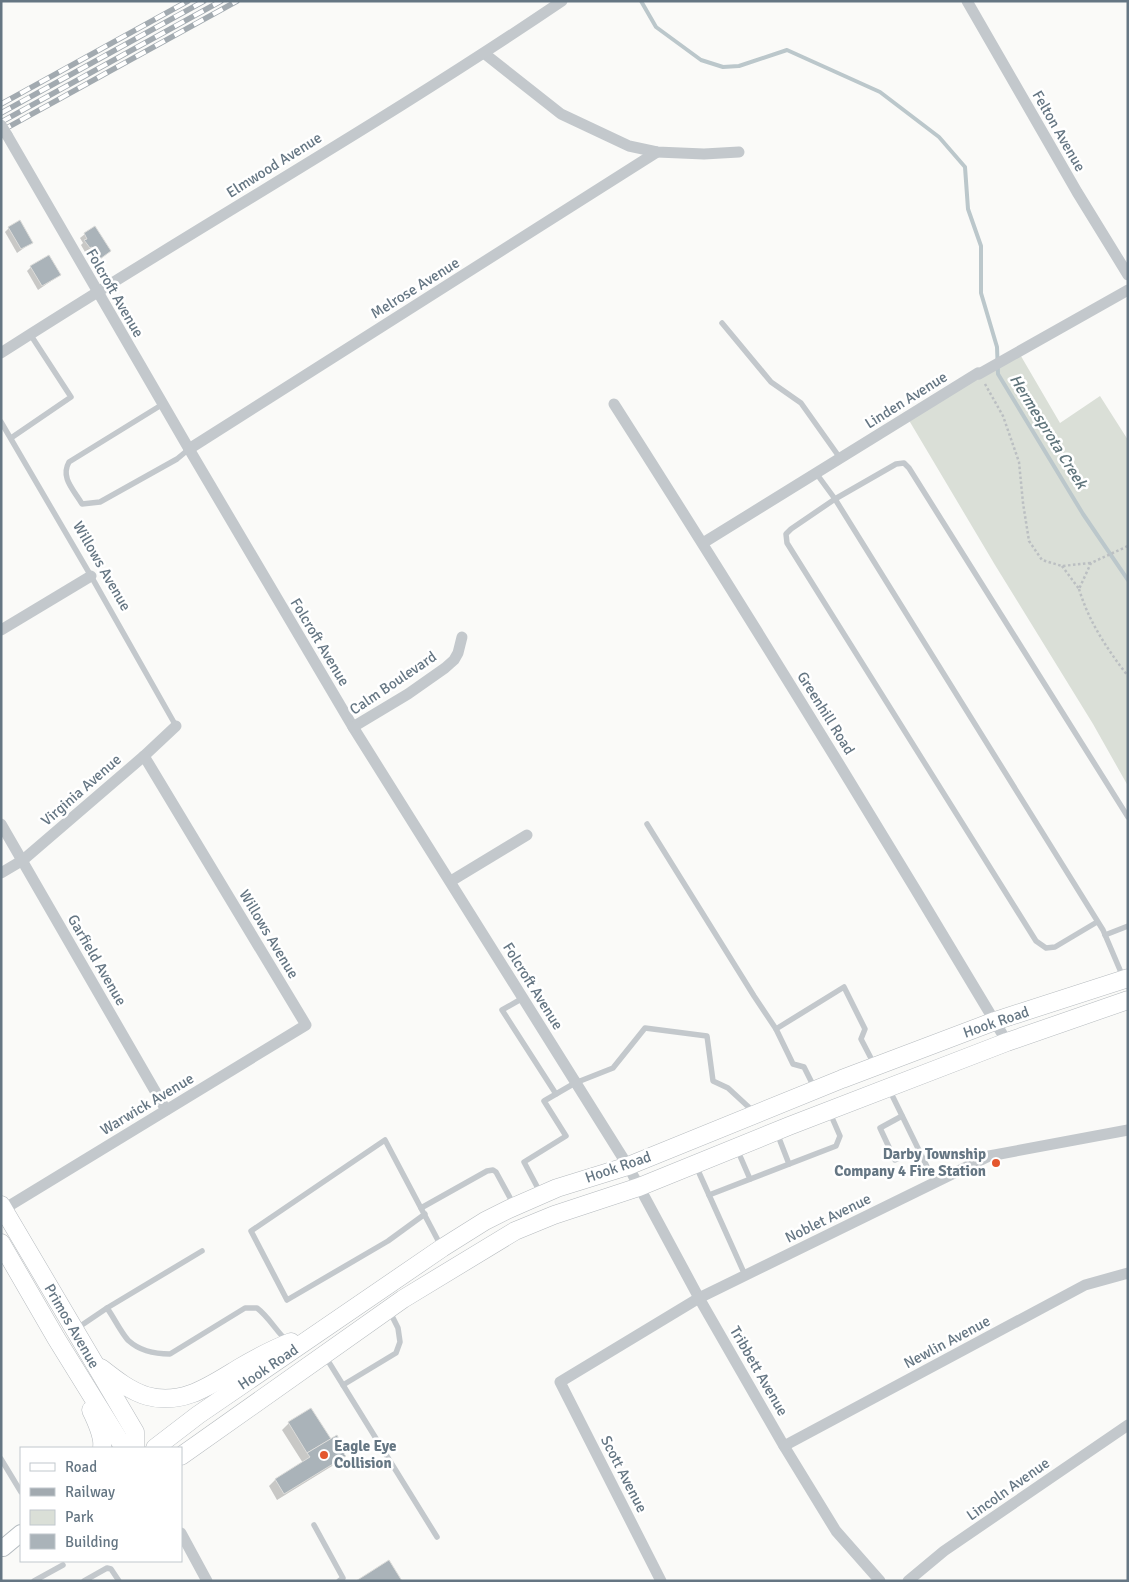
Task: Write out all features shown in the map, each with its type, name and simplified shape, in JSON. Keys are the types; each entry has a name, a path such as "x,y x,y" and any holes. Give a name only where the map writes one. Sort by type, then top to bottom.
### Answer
{"main road":[{"name":"Hook Road","path":"156,1447 198,1416 442,1248 515,1206 541,1194 628,1166 815,1089 995,1021 1126,978"},
{"name":"Hook Road","path":"182,1455 210,1438 388,1309 515,1231 554,1215 639,1187 829,1110 1007,1042 1128,1000"},
{"name":"Primos Avenue","path":"2,1207 135,1432 133,1447"},
{"name":"Primos Avenue","path":"1,1243 121,1443 131,1447"},
{"path":"93,1362 130,1389 145,1396 158,1398 182,1397 206,1388 263,1354 319,1332"},
{"path":"78,1372 99,1430 102,1447"}],"street":[{"name":"Elmwood Avenue","path":"1,353 97,291 485,54 562,1"},
{"name":"Felton Avenue","path":"967,1 1077,192 1128,275"},
{"path":"485,54 561,114 629,146 657,152 704,154 739,152"},
{"name":"Folcroft Avenue","path":"1,125 189,449 354,727 628,1166"},
{"name":"Melrose Avenue","path":"189,449 657,152"},
{"name":"Linden Avenue","path":"703,543 978,374 1128,290"},
{"name":"Greenhill Road","path":"614,404 703,543 1007,1042"},
{"path":"1,630 91,576"},
{"name":"Calm Boulevard","path":"354,727 408,694 445,668 454,660 458,653 462,637"},
{"name":"Virginia Avenue","path":"1,873 22,860 144,756 176,726"},
{"name":"Willows Avenue","path":"144,756 306,1025"},
{"name":"Garfield Avenue","path":"1,824 166,1110"},
{"path":"451,882 527,835"},
{"name":"Warwick Avenue","path":"2,1207 306,1025"},
{"name":"Noblet Avenue","path":"560,1382 699,1298 989,1156 1128,1130"},
{"name":"Tribbett Avenue","path":"628,1166 699,1298 784,1446 836,1531 880,1581"},
{"name":"Newlin Avenue","path":"784,1446 1085,1285 1128,1273"},
{"name":"Scott Avenue","path":"560,1382 661,1581"},
{"name":"Lincoln Avenue","path":"908,1581 944,1551 1128,1425"},
{"path":"2,1548 20,1534"},
{"path":"182,1535 207,1581"},
{"path":"2,1548 20,1540"}],"lane":[{"path":"722,323 771,382 801,403 840,458"},
{"path":"11,438 71,397 30,334"},
{"path":"163,404 69,462 65,469 66,479 82,504 100,502 177,459 189,449"},
{"name":"Willows Avenue","path":"1,422 176,726"},
{"path":"1097,922 1055,947 1046,948 1036,941 787,543 786,534 790,529 835,499 896,464 904,463 909,468 1128,817"},
{"path":"816,473 835,499 1105,935 1126,978"},
{"path":"647,824 776,1028 792,1064 804,1067 815,1089"},
{"path":"1105,935 1128,926"},
{"path":"776,1028 844,987 865,1029 861,1039 875,1066"},
{"path":"523,998 502,1010 556,1094"},
{"path":"541,1194 524,1162 566,1136 544,1101 576,1083 614,1068 645,1028 707,1036 713,1081 728,1088 756,1114"},
{"path":"888,1088 935,1183"},
{"path":"709,1195 836,1146 840,1136 829,1110"},
{"path":"902,1116 880,1128 891,1152 895,1160 919,1151"},
{"path":"776,1131 789,1164"},
{"path":"424,1214 388,1241 287,1300 251,1231 385,1140 442,1248"},
{"path":"736,1147 750,1179"},
{"path":"695,1164 745,1275"},
{"path":"421,1208 493,1170 496,1172 515,1206"},
{"path":"74,1330 202,1251"},
{"path":"107,1308 128,1341 140,1348 158,1354 170,1354 182,1349 245,1308 257,1308 265,1314 277,1331 289,1343"},
{"path":"344,1385 396,1353 400,1342 398,1328 388,1309"},
{"path":"324,1354 437,1537"},
{"path":"1,1459 20,1490"},
{"path":"314,1525 344,1578 339,1581"},
{"path":"36,1580 63,1565"},
{"path":"84,1581 107,1568 111,1569 119,1581"}],"path":[{"path":"980,374 1003,416 1019,462 1022,502 1029,541 1042,560 1062,566 1091,563 1128,546"},
{"path":"1079,590 1091,563"},
{"path":"1062,566 1079,590 1085,610 1106,648 1128,676"}],"green space":[{"path":"1018,351 1060,423 1100,396 1128,440 1128,786 1093,724 907,417"}],"building":[{"path":"20,220 33,243 21,249 8,227"},
{"path":"95,226 111,251 100,259 92,247 90,248 84,240 87,239 84,233"},
{"path":"49,255 61,275 42,286 30,266"},
{"path":"311,1408 331,1439 307,1453 288,1422"},
{"path":"337,1435 346,1452 344,1454 346,1456 284,1494 275,1479 310,1457 307,1453"},
{"path":"389,1560 402,1581 356,1581"}],"waterway":[{"name":"Hermesprota Creek","path":"641,1 656,27 701,60 723,67 739,66 787,50 880,92 939,137 965,167 968,209 981,246 981,293 997,347 998,374 1083,514 1128,580"}],"railway":[{"path":"1,104 188,1"},
{"path":"1,113 204,1"},
{"path":"1,122 221,1"},
{"path":"1,131 237,1"}],"place":[{"name":"Darby Township Company 4 Fire Station","path":"996,1163"},
{"name":"Eagle Eye Collision","path":"324,1455"}]}
